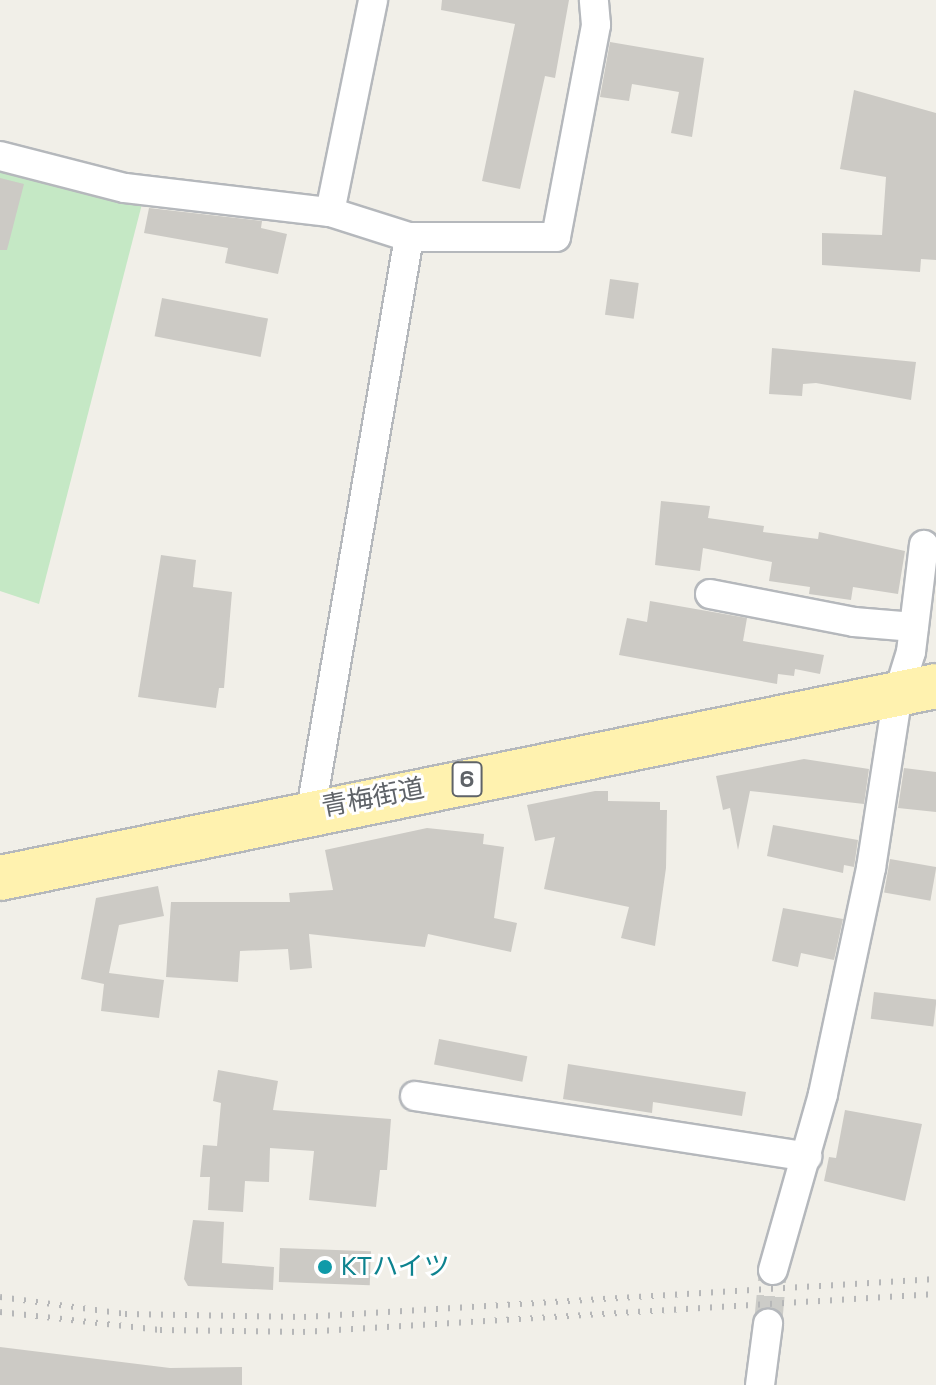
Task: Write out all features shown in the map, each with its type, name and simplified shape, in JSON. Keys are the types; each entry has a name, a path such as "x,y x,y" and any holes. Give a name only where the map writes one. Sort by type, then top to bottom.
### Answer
{"main road":[{"name":"青梅街道","path":"0,878 311,810 917,690"}],"street":[{"path":"330,212 373,0"},
{"path":"0,156 125,188 330,212 409,237 556,237 596,25 594,0"},
{"path":"311,810 409,237"},
{"path":"773,1270 807,1157 871,868 917,690 914,627 924,545"},
{"path":"710,594 854,622 914,627"},
{"path":"415,1096 807,1157"},
{"path":"760,1385 768,1324"}],"green space":[{"path":"0,168 143,200 39,604 0,591"}],"building":[{"path":"442,0 569,0 555,78 545,76 520,189 482,181 515,24 441,10"},
{"path":"610,42 704,58 692,137 671,133 679,92 632,84 629,101 600,97"},
{"path":"854,90 936,113 936,260 921,259 920,272 822,265 822,233 882,235 886,177 840,169"},
{"path":"0,178 24,184 7,250 0,250"},
{"path":"149,208 262,221 261,228 287,234 278,274 225,263 228,248 144,233"},
{"path":"610,279 639,283 634,319 605,315"},
{"path":"162,298 268,319 261,357 155,336"},
{"path":"772,348 916,362 911,400 816,383 803,384 802,396 769,394"},
{"path":"661,501 710,506 708,518 764,526 763,532 818,539 819,532 905,551 898,594 853,587 851,600 809,594 810,587 769,581 772,562 703,548 700,571 655,565"},
{"path":"161,555 196,560 193,587 232,592 224,688 219,688 216,708 138,697"},
{"path":"650,601 747,618 743,641 824,655 820,674 795,669 794,676 778,674 777,684 619,655 627,618 647,622"},
{"path":"804,759 869,769 864,804 750,791 738,850 730,808 723,810 716,776"},
{"path":"904,768 936,772 936,812 898,808"},
{"path":"608,791 608,801 660,802 660,810 667,810 666,868 655,946 621,938 629,907 544,889 555,837 535,841 527,805"},
{"path":"773,825 858,840 854,867 844,865 843,873 767,856"},
{"path":"427,828 484,834 483,844 504,847 494,918 517,923 511,952 428,934 425,947 309,934 312,968 290,970 288,949 240,951 238,982 166,977 171,902 290,902 289,893 333,890 325,850"},
{"path":"890,859 936,867 930,901 884,892"},
{"path":"158,886 164,916 119,925 109,973 164,980 159,1018 101,1011 104,984 81,979 96,898"},
{"path":"783,908 843,919 834,960 801,953 798,967 772,961"},
{"path":"874,992 936,1000 933,1026 871,1019"},
{"path":"439,1039 527,1056 522,1082 434,1065"},
{"path":"568,1064 746,1092 742,1116 653,1102 652,1113 563,1099"},
{"path":"218,1070 278,1081 273,1110 391,1119 387,1170 380,1170 376,1207 309,1200 314,1151 270,1148 269,1182 245,1181 243,1212 208,1210 210,1177 200,1177 203,1145 217,1146 221,1103 213,1101"},
{"path":"845,1110 922,1124 905,1201 824,1181 829,1157 836,1158"},
{"path":"193,1220 224,1222 222,1263 274,1267 273,1290 188,1286 184,1279"},
{"name":"KTハイツ","path":"280,1248 371,1251 370,1285 279,1282"},
{"path":"0,1347 170,1368 242,1367 242,1385 0,1385"}],"tunnel":[{"path":"768,1324 773,1270"}],"railway":[{"path":"0,1297 125,1314 304,1317 936,1279"},
{"path":"0,1312 160,1330 303,1332 936,1294"}],"place":[{"name":"KTハイツ","path":"325,1267"}]}
